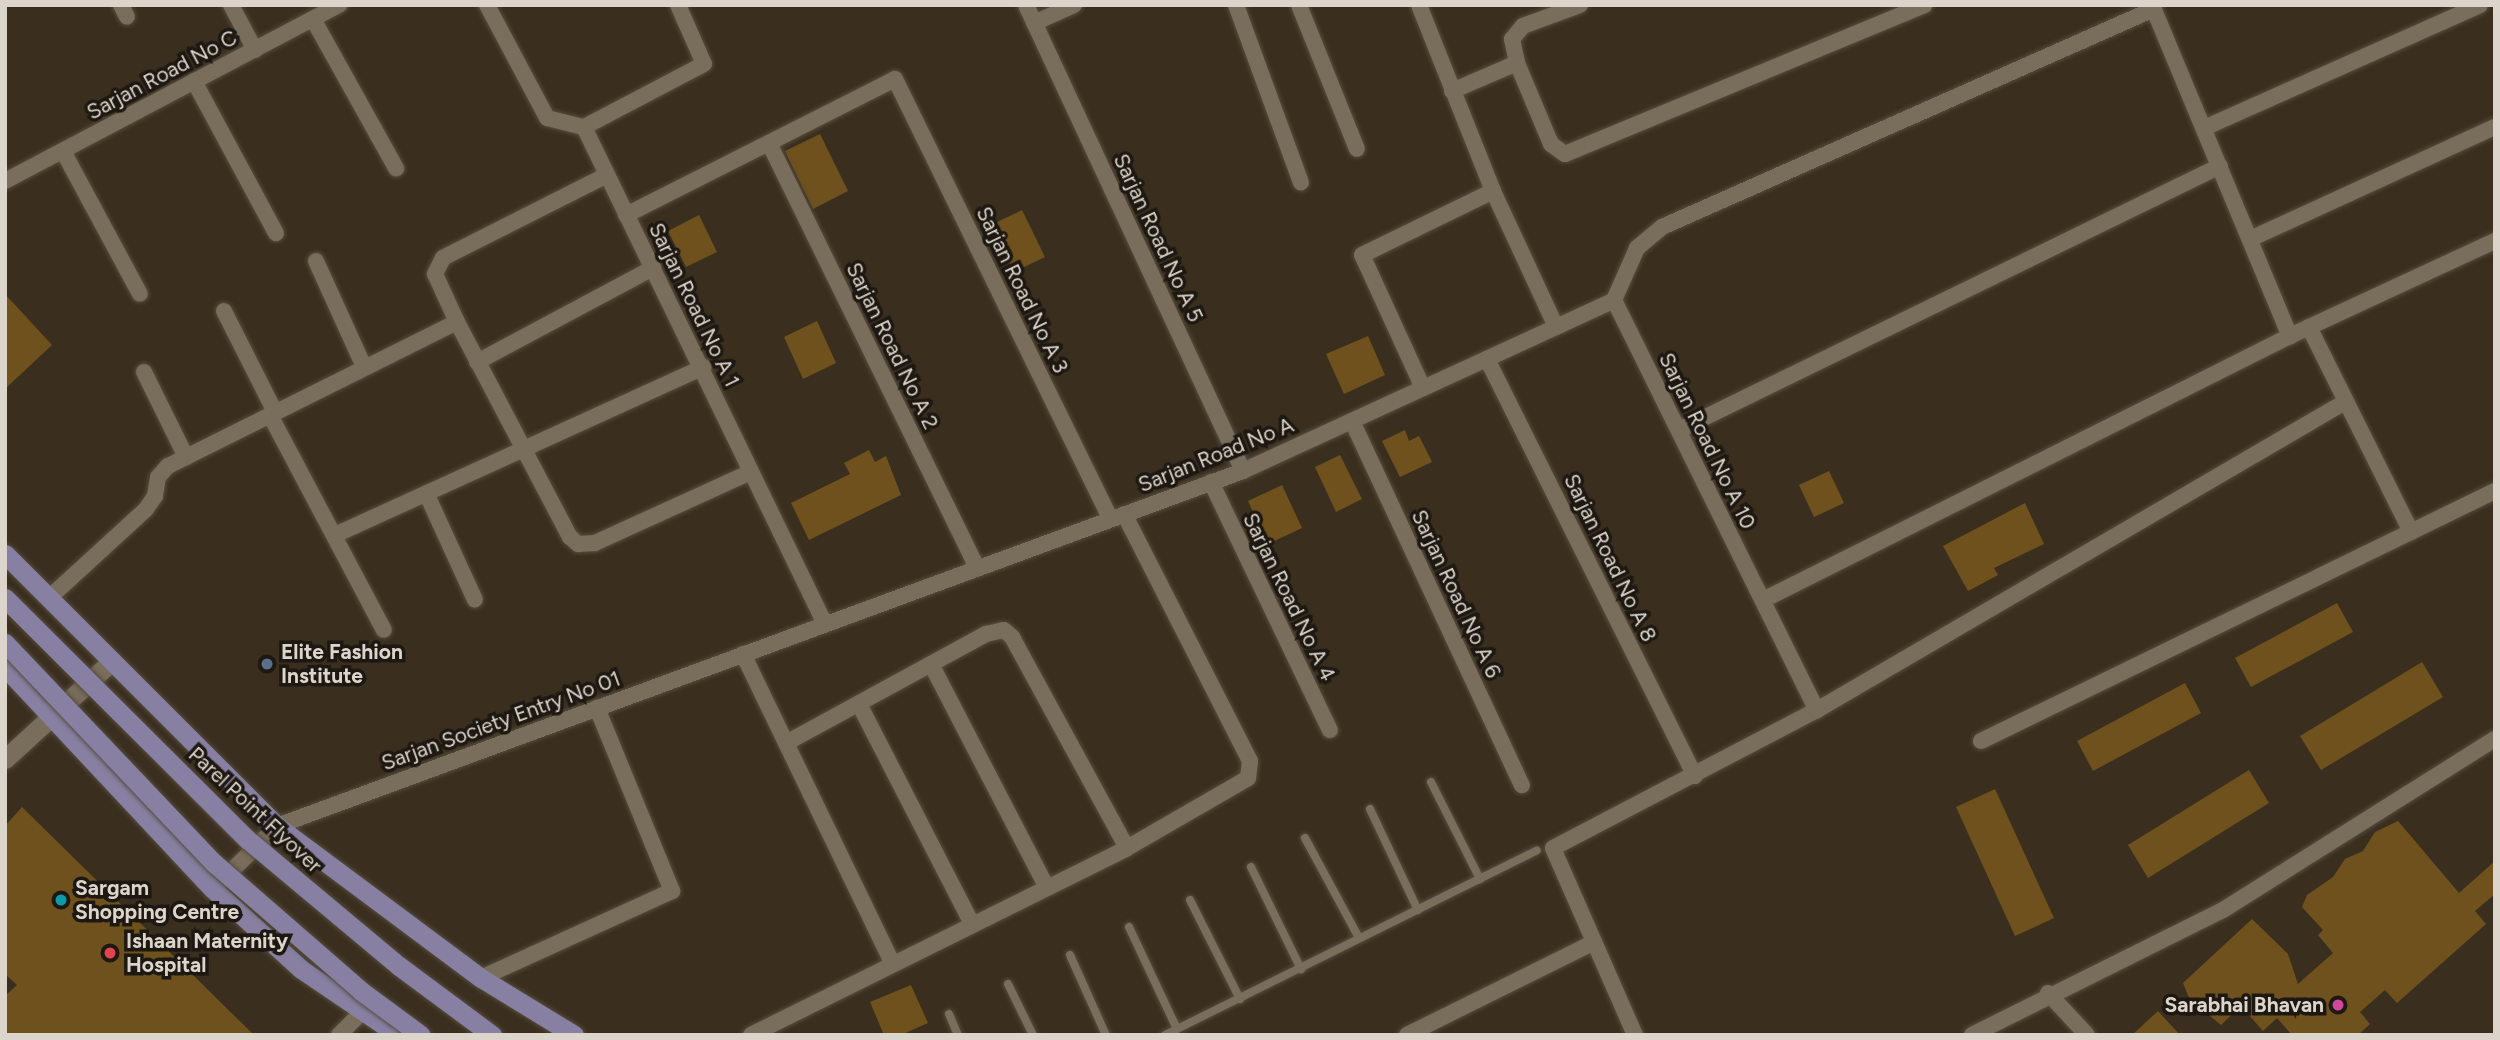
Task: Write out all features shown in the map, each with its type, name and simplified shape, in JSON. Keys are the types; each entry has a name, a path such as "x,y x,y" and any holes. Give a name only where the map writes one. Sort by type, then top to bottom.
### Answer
{"main road":[{"path":"5,554 277,826 481,978 574,1035"},
{"name":"Parel Point Flyover","path":"5,598 247,839 399,966 492,1035"},
{"path":"5,643 214,863 360,991 421,1035"},
{"path":"5,667 213,889 301,969 365,1009 398,1035"}],"street":[{"path":"231,5 255,50"},
{"name":"Sarjan Road No C","path":"5,181 339,5"},
{"path":"487,5 547,118 584,127 704,64 678,5"},
{"name":"Sarjan Road No A 5","path":"1026,5 1243,471"},
{"path":"1034,23 1074,5"},
{"path":"1236,5 1301,183"},
{"path":"1299,5 1357,149"},
{"path":"1419,5 1493,191 1556,327"},
{"path":"1580,5 1516,31 1512,48 1551,144 1565,154 1924,5"},
{"path":"2204,128 2480,5"},
{"path":"1614,300 1637,248 1662,227 2153,7 2290,336"},
{"path":"313,19 396,169"},
{"path":"1452,91 1517,63"},
{"name":"Sarjan Road No A 3","path":"769,143 895,79 1118,517 1251,770 1241,786 1127,848"},
{"path":"194,82 276,233"},
{"name":"Sarjan Road No A 1","path":"584,127 703,367 825,624"},
{"path":"2250,239 2495,127"},
{"path":"626,215 769,143"},
{"name":"Sarjan Road No A 2","path":"769,143 977,568"},
{"path":"63,151 140,295"},
{"path":"1679,430 2220,166"},
{"path":"607,175 443,258 435,274 457,322 570,537 586,546 751,472"},
{"path":"1423,388 1362,254 1493,191"},
{"path":"1763,600 2290,336 2495,241"},
{"path":"316,261 364,368"},
{"path":"478,362 653,268"},
{"name":"Sarjan Road No A","path":"825,624 1243,471 1614,300"},
{"name":"Sarjan Road No A 10","path":"1614,300 1817,710"},
{"path":"224,311 384,630"},
{"path":"49,597 146,509 162,470 457,322"},
{"path":"2309,327 2411,531"},
{"name":"Sarjan Road No A 8","path":"1487,359 1695,776"},
{"path":"335,536 703,367"},
{"path":"144,372 186,457"},
{"path":"1635,1035 1553,848 1817,710 2345,402"},
{"name":"Sarjan Road No A 6","path":"1352,421 1522,785"},
{"name":"Sarjan Road No A 4","path":"1211,482 1330,730"},
{"path":"1981,741 2495,491"},
{"path":"427,495 475,600"},
{"name":"Sarjan Society Entry No 01","path":"213,889 277,826 825,624"},
{"path":"751,1035 1127,848 1008,633 992,632 786,743"},
{"path":"743,654 893,964"},
{"path":"5,760 112,661"},
{"path":"931,664 1047,888"},
{"path":"859,704 972,925"},
{"path":"481,978 672,891 597,708"},
{"path":"1972,1035 2048,993 2223,910 2495,739"},
{"path":"1407,1035 1594,942"},
{"path":"2048,993 2087,1035"},
{"path":"340,1035 365,1009"}],"lane":[{"path":"1432,782 1480,879"},
{"path":"1370,809 1418,910"},
{"path":"1305,838 1359,939"},
{"path":"1165,1035 1537,849"},
{"path":"1251,867 1301,969"},
{"path":"1190,900 1240,999"},
{"path":"1129,927 1177,1029"},
{"path":"1070,955 1105,1035"},
{"path":"1008,984 1033,1035"},
{"path":"948,1014 958,1035"}],"building":[{"path":"820,134 848,191 813,209 785,151"},
{"path":"1022,210 1045,257 1014,272 991,225"},
{"path":"699,215 717,252 686,267 668,231"},
{"path":"5,294 52,345 5,389"},
{"path":"817,321 836,363 803,379 784,337"},
{"path":"1368,336 1385,375 1344,394 1326,354"},
{"path":"1405,430 1409,441 1419,436 1432,462 1400,477 1382,441"},
{"path":"869,450 875,462 886,456 901,495 809,540 791,503 850,474 844,463"},
{"path":"1340,455 1362,499 1336,512 1315,467"},
{"path":"1829,471 1844,503 1814,517 1799,485"},
{"path":"1282,485 1302,528 1268,544 1248,501"},
{"path":"2025,503 2044,544 1994,568 1998,575 1968,591 1943,546"},
{"path":"2337,603 2353,632 2251,687 2235,658"},
{"path":"2422,662 2443,697 2321,770 2300,736"},
{"path":"2185,683 2201,713 2093,771 2077,741"},
{"path":"2249,770 2269,803 2148,878 2128,845"},
{"path":"1995,789 2054,918 2015,936 1956,807"},
{"name":"Sargam Shopping Centre","path":"22,807 254,1035 5,1035 5,996 17,985 5,974 5,826"},
{"path":"2398,821 2459,893 2495,861 2495,894 2475,911 2486,924 2397,1003 2385,990 2360,1012 2370,1024 2358,1035 2292,1035 2277,1018 2263,1031 2241,1006 2221,1025 2198,1006 2194,1010 2183,983 2252,919 2288,954 2298,984 2333,953 2318,935 2323,930 2302,907 2307,895 2333,877 2345,859 2363,851 2375,832"},
{"path":"911,985 928,1023 901,1035 884,1035 870,1002"},
{"path":"2158,1011 2180,1035 2132,1035"}],"place":[{"name":"Elite Fashion Institute","path":"267,664"},
{"name":"Sargam Shopping Centre","path":"61,900"},
{"name":"Ishaan Maternity Hospital","path":"110,953"},
{"name":"Sarabhai Bhavan","path":"2338,1005"}]}
